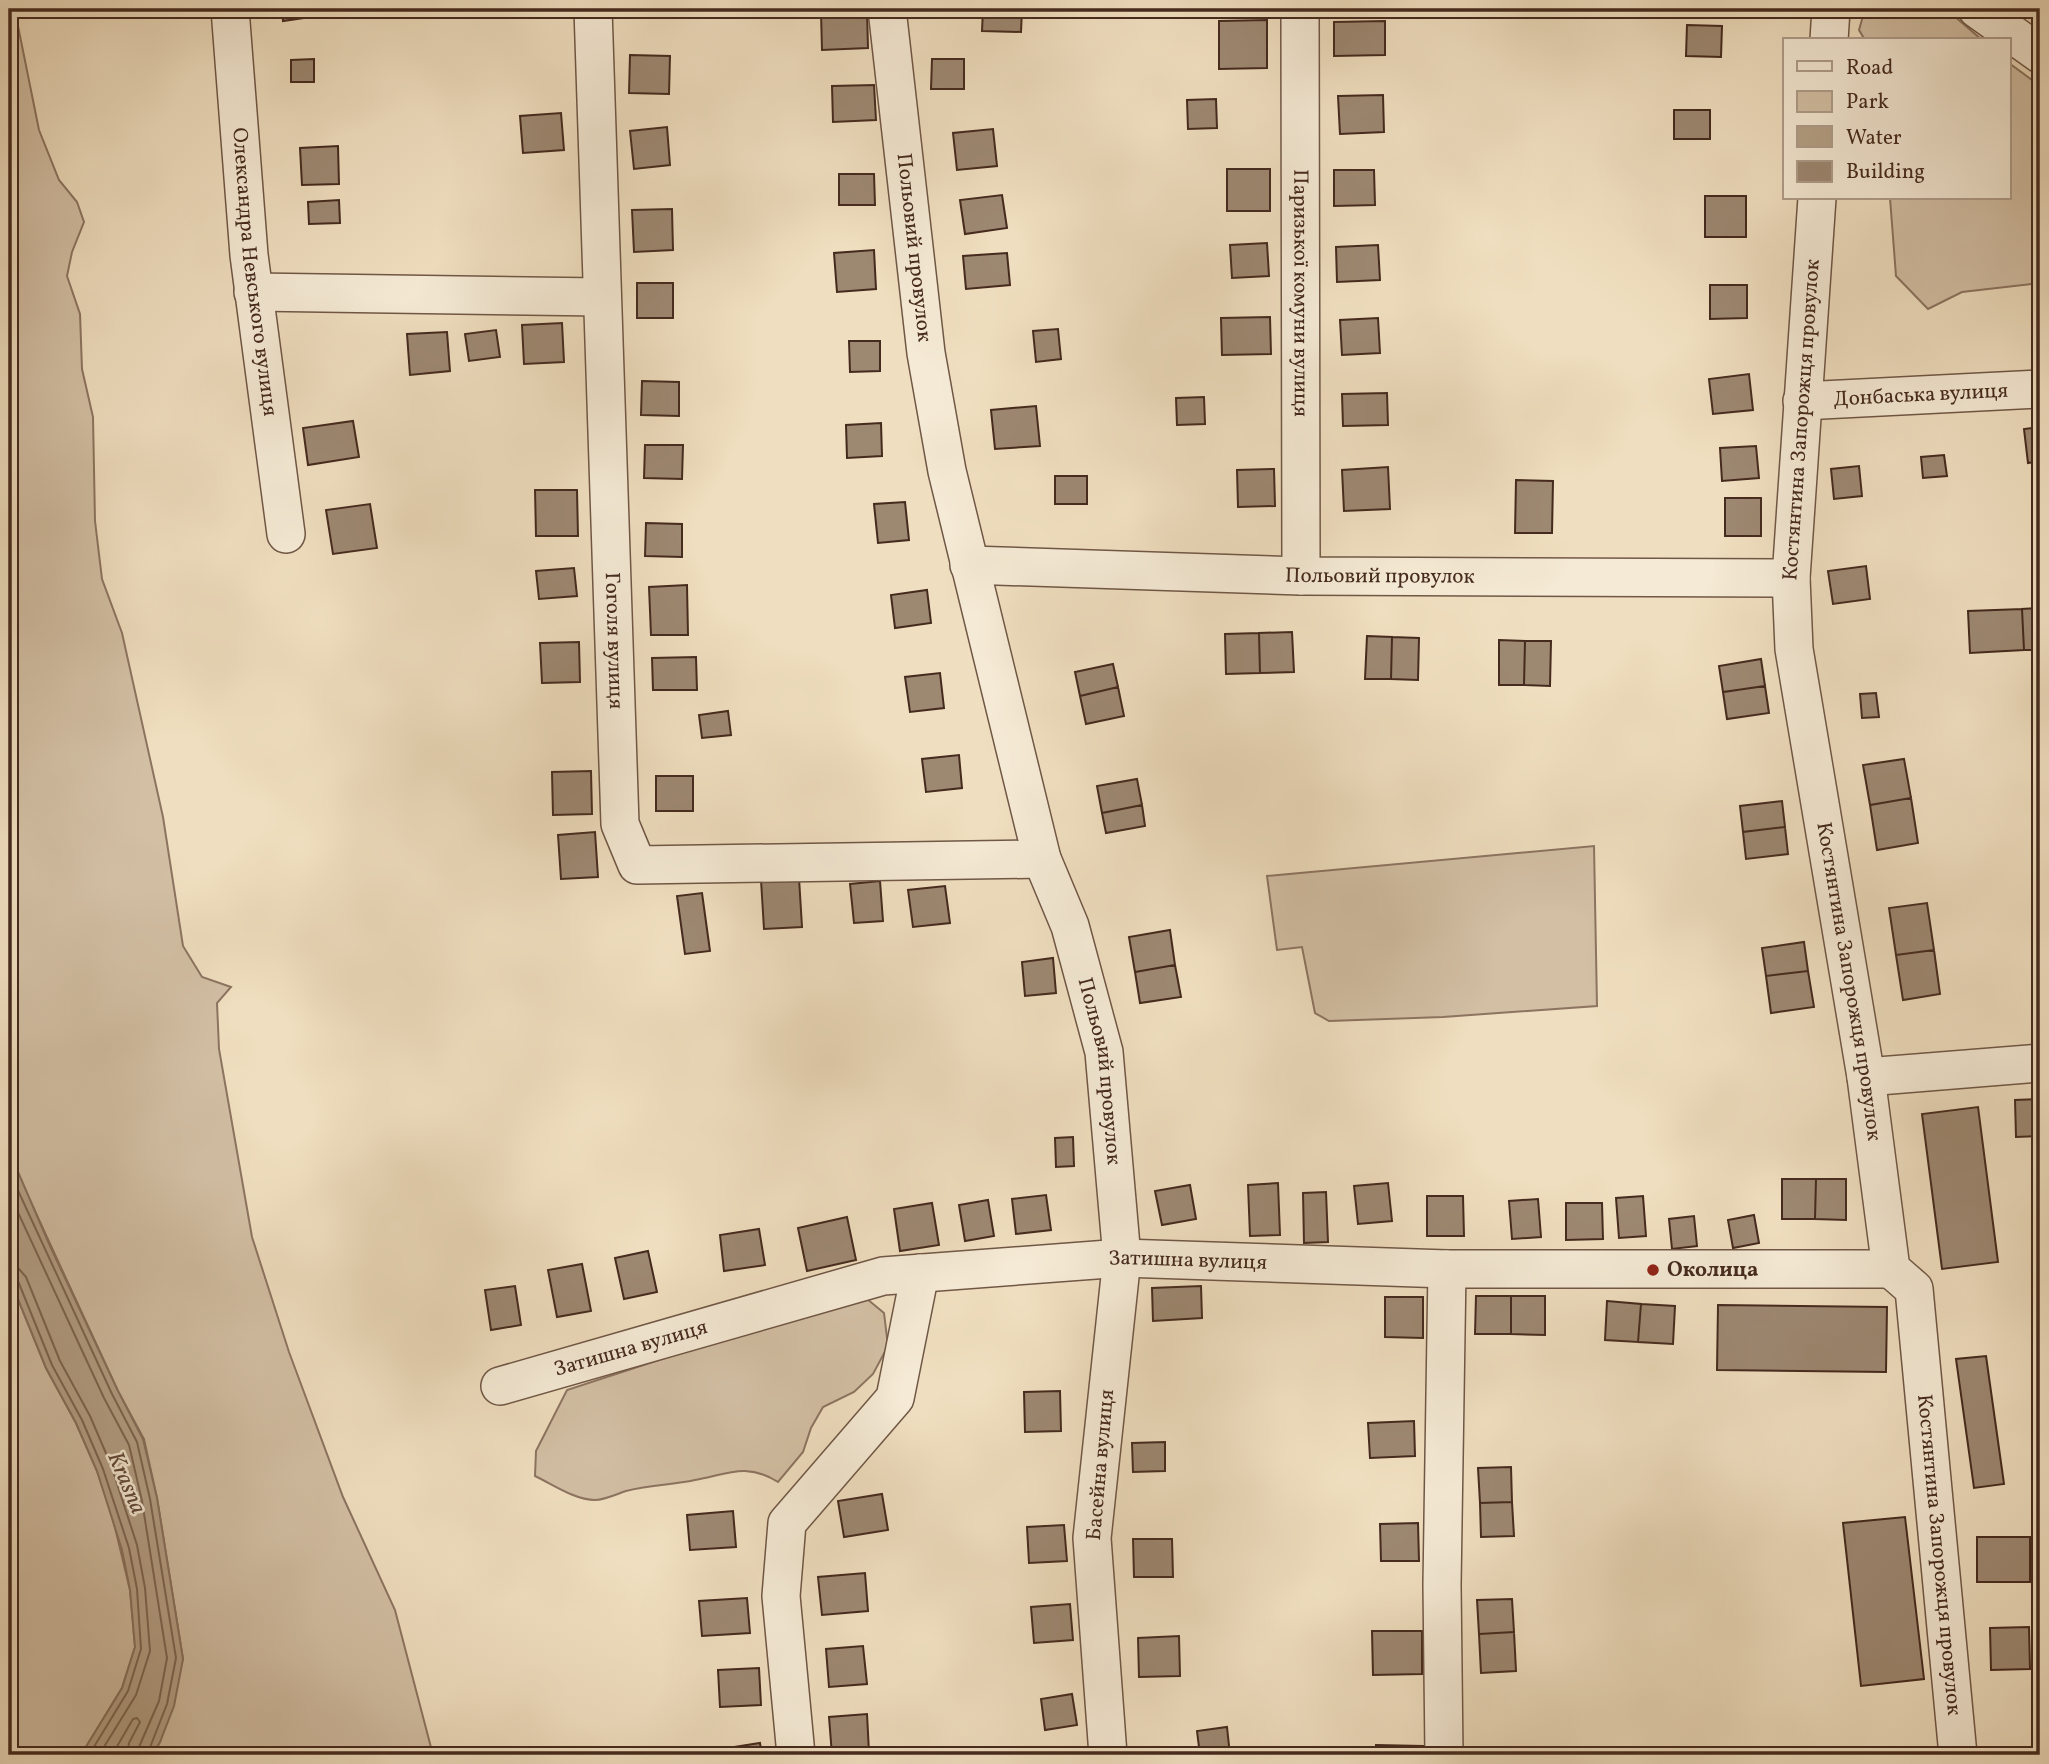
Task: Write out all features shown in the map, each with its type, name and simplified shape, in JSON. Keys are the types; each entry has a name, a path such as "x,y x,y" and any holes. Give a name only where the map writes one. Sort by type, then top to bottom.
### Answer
{"street":[{"name":"Олександра Невського вулиця","path":"230,9 249,256 286,534"},
{"name":"Гоголя вулиця","path":"593,9 620,824 637,865 1042,859"},
{"name":"Польовий провулок","path":"887,9 926,353 947,471 1042,859 1070,926 1104,1052 1122,1258"},
{"name":"Паризької комуни вулиця","path":"1300,9 1301,576"},
{"path":"1829,38 1831,9"},
{"path":"1977,9 2040,54"},
{"name":"Костянтина Запорожця провулок","path":"1817,200 1791,578 1794,649 1866,1077 1891,1269 1914,1289 1958,1755"},
{"path":"253,292 602,297"},
{"name":"Донбаська вулиця","path":"1802,401 2040,389"},
{"name":"Польовий провулок","path":"970,565 1301,576 1791,578"},
{"path":"1866,1077 2040,1063"},
{"name":"Затишна вулиця","path":"500,1386 883,1276 1122,1258 1447,1269 1891,1269"},
{"name":"Басейна вулиця","path":"1108,1755 1092,1538 1122,1258"},
{"path":"1444,1755 1442,1586 1447,1269"},
{"path":"796,1755 781,1596 787,1523 895,1398 920,1273"}],"green space":[{"path":"1865,9 1946,9 1980,38 1864,38 1859,30"},
{"path":"9,15 17,21 39,130 59,180 77,202 84,222 72,252 67,276 80,314 82,369 93,417 95,521 102,579 122,633 163,817 183,946 202,977 231,987 217,1003 219,1049 252,1237 289,1352 343,1497 395,1610 433,1755 152,1755 160,1742 183,1659 157,1498 144,1439 118,1391 9,1150"},
{"path":"2010,64 2040,86 2040,283 1962,292 1928,309 1896,276 1890,200 2010,200"},
{"path":"1594,846 1597,1006 1443,1017 1329,1021 1315,1013 1302,947 1277,950 1267,876"},
{"path":"9,1277 46,1368 76,1423 97,1471 112,1515 130,1590 135,1647 122,1688 81,1755 9,1755"},
{"path":"861,1294 884,1313 888,1346 873,1374 854,1392 823,1407 811,1428 803,1452 778,1482 756,1472 737,1471 635,1489 595,1500 572,1495 535,1476 536,1451 567,1390"}],"water":[{"name":"Krasna","path":"9,1151 50,1246 143,1439 157,1498 183,1659 174,1706 152,1755 81,1755 122,1688 135,1647 130,1590 122,1550 97,1471 76,1423 46,1368 9,1277"}],"building":[{"path":"282,9 317,9 318,16 283,21"},
{"path":"983,9 1022,9 1021,32 982,31"},
{"path":"867,11 868,48 822,50 821,13"},
{"path":"1267,20 1267,68 1219,69 1219,21"},
{"path":"1385,21 1385,55 1334,56 1334,22"},
{"path":"1687,25 1722,26 1721,57 1686,56"},
{"path":"630,55 670,56 669,94 629,93"},
{"path":"314,59 314,82 291,82 291,60"},
{"path":"932,59 964,59 964,89 931,89"},
{"path":"874,85 876,120 833,122 832,86"},
{"path":"1383,95 1384,132 1340,134 1338,96"},
{"path":"1216,99 1217,128 1188,129 1187,100"},
{"path":"1674,110 1710,110 1710,139 1674,139"},
{"path":"561,113 564,150 523,153 520,116"},
{"path":"667,127 670,165 634,169 630,131"},
{"path":"993,129 997,166 957,170 953,133"},
{"path":"338,146 339,184 302,185 300,148"},
{"path":"1227,169 1270,169 1270,211 1227,211"},
{"path":"1334,170 1374,170 1375,205 1334,206"},
{"path":"839,174 874,174 875,205 839,205"},
{"path":"1002,195 1007,228 965,234 960,200"},
{"path":"1705,196 1746,196 1746,237 1705,237"},
{"path":"339,200 340,223 309,224 308,202"},
{"path":"672,209 673,250 634,252 632,210"},
{"path":"1267,243 1269,276 1232,278 1230,245"},
{"path":"1378,245 1380,280 1337,282 1336,247"},
{"path":"874,250 876,289 837,292 834,253"},
{"path":"1007,253 1010,285 966,289 963,256"},
{"path":"637,283 673,283 673,318 637,318"},
{"path":"1710,285 1747,285 1747,318 1710,319"},
{"path":"1270,317 1271,354 1222,355 1221,318"},
{"path":"1378,318 1380,353 1342,355 1340,320"},
{"path":"562,323 564,362 524,364 522,325"},
{"path":"1058,329 1061,359 1036,362 1033,331"},
{"path":"496,330 500,357 469,361 465,334"},
{"path":"447,332 450,371 410,375 407,334"},
{"path":"849,341 880,341 880,371 850,372"},
{"path":"1749,374 1753,410 1713,414 1709,379"},
{"path":"642,381 679,382 679,416 641,415"},
{"path":"1387,393 1388,425 1343,426 1342,394"},
{"path":"1204,397 1205,424 1177,425 1176,398"},
{"path":"1036,406 1040,446 995,449 991,410"},
{"path":"353,421 359,457 308,465 303,428"},
{"path":"881,423 882,456 847,458 846,425"},
{"path":"2040,427 2040,461 2028,463 2024,429"},
{"path":"645,445 683,445 682,479 644,478"},
{"path":"1756,446 1759,478 1722,481 1720,448"},
{"path":"1944,455 1947,476 1923,478 1921,457"},
{"path":"1859,466 1862,496 1834,499 1831,469"},
{"path":"1388,467 1390,509 1344,511 1342,470"},
{"path":"1274,469 1275,506 1238,507 1237,470"},
{"path":"1055,476 1087,476 1087,504 1055,504"},
{"path":"1516,480 1553,481 1552,533 1515,533"},
{"path":"535,490 577,490 578,536 536,536"},
{"path":"1725,498 1761,498 1761,536 1725,536"},
{"path":"905,502 909,540 878,543 874,504"},
{"path":"370,504 377,548 333,554 326,510"},
{"path":"646,523 682,524 682,557 645,556"},
{"path":"1866,566 1870,599 1833,604 1828,571"},
{"path":"574,568 577,596 539,599 536,571"},
{"path":"687,585 688,635 651,635 649,587"},
{"path":"927,590 931,623 895,628 891,595"},
{"path":"2040,608 2040,650 2024,650 2022,609"},
{"path":"2022,609 2024,650 1970,653 1968,611"},
{"path":"1292,632 1294,672 1260,673 1259,633"},
{"path":"1259,633 1260,673 1226,674 1225,634"},
{"path":"1367,636 1392,637 1391,679 1365,679"},
{"path":"1392,637 1419,638 1418,680 1391,679"},
{"path":"1499,640 1525,641 1524,685 1499,685"},
{"path":"1525,641 1551,641 1550,686 1524,685"},
{"path":"579,642 580,682 542,683 540,643"},
{"path":"696,657 697,690 653,690 652,658"},
{"path":"1761,659 1765,686 1723,692 1719,666"},
{"path":"1113,664 1118,687 1080,696 1075,672"},
{"path":"940,673 944,708 910,712 905,677"},
{"path":"1765,686 1769,713 1727,719 1723,692"},
{"path":"1118,687 1124,716 1086,724 1080,696"},
{"path":"1876,693 1879,717 1862,718 1860,694"},
{"path":"728,711 731,735 702,738 699,715"},
{"path":"959,755 962,788 926,792 922,759"},
{"path":"1904,759 1911,798 1870,805 1863,765"},
{"path":"591,771 592,814 553,815 552,772"},
{"path":"656,776 693,776 693,811 656,811"},
{"path":"1137,779 1142,805 1102,813 1097,786"},
{"path":"1911,798 1918,843 1877,850 1870,805"},
{"path":"1782,801 1785,827 1743,832 1740,806"},
{"path":"1142,805 1145,826 1106,833 1102,813"},
{"path":"1785,827 1788,854 1746,859 1743,832"},
{"path":"595,832 598,877 561,879 558,835"},
{"path":"799,878 802,927 764,929 761,880"},
{"path":"880,881 883,921 854,923 850,884"},
{"path":"945,886 950,923 913,927 908,890"},
{"path":"702,893 710,951 685,954 677,896"},
{"path":"1927,903 1934,950 1896,955 1889,908"},
{"path":"1170,930 1175,965 1135,972 1129,937"},
{"path":"1804,942 1808,971 1766,976 1762,948"},
{"path":"1934,950 1940,994 1903,1000 1896,955"},
{"path":"1053,958 1056,993 1025,996 1022,962"},
{"path":"1175,965 1181,997 1140,1003 1135,972"},
{"path":"1808,971 1814,1007 1771,1013 1766,976"},
{"path":"2040,1099 2040,1136 2016,1137 2015,1100"},
{"path":"1978,1107 1998,1262 1942,1269 1922,1114"},
{"path":"1073,1137 1074,1166 1056,1167 1055,1138"},
{"path":"1782,1179 1816,1179 1815,1219 1782,1219"},
{"path":"1816,1179 1846,1179 1846,1220 1815,1219"},
{"path":"1278,1183 1280,1235 1250,1236 1248,1185"},
{"path":"1388,1183 1392,1221 1358,1224 1354,1186"},
{"path":"1190,1185 1196,1219 1162,1225 1155,1191"},
{"path":"1326,1192 1328,1242 1304,1243 1303,1193"},
{"path":"1046,1195 1051,1230 1016,1234 1012,1199"},
{"path":"1427,1196 1463,1196 1464,1236 1427,1236"},
{"path":"1643,1196 1646,1236 1619,1238 1616,1198"},
{"path":"1538,1199 1541,1237 1512,1239 1509,1201"},
{"path":"988,1200 994,1236 965,1241 959,1205"},
{"path":"932,1203 939,1245 900,1251 894,1209"},
{"path":"1566,1203 1602,1203 1603,1239 1566,1240"},
{"path":"1754,1215 1759,1243 1733,1248 1728,1220"},
{"path":"1694,1216 1697,1246 1672,1249 1669,1219"},
{"path":"847,1217 856,1260 807,1271 798,1228"},
{"path":"759,1229 765,1265 724,1271 720,1235"},
{"path":"648,1251 657,1292 624,1299 615,1258"},
{"path":"582,1264 591,1311 557,1317 548,1270"},
{"path":"515,1286 521,1325 491,1330 485,1290"},
{"path":"1201,1286 1202,1318 1153,1321 1152,1288"},
{"path":"1476,1296 1511,1296 1511,1334 1475,1334"},
{"path":"1511,1296 1545,1296 1545,1335 1511,1334"},
{"path":"1385,1297 1423,1297 1423,1338 1385,1337"},
{"path":"1607,1301 1641,1304 1638,1342 1605,1340"},
{"path":"1641,1304 1675,1306 1673,1344 1638,1342"},
{"path":"1718,1305 1887,1307 1886,1372 1717,1370"},
{"path":"1986,1356 2004,1484 1974,1488 1956,1359"},
{"path":"1060,1391 1061,1431 1025,1432 1024,1392"},
{"path":"1414,1421 1415,1456 1370,1458 1368,1423"},
{"path":"1165,1442 1165,1471 1133,1472 1132,1443"},
{"path":"1511,1467 1512,1502 1480,1503 1478,1468"},
{"path":"882,1494 888,1530 844,1537 838,1501"},
{"path":"1512,1502 1514,1536 1481,1537 1480,1503"},
{"path":"733,1511 736,1547 690,1550 687,1515"},
{"path":"1905,1517 1924,1679 1861,1686 1843,1523"},
{"path":"1418,1523 1419,1561 1381,1561 1380,1524"},
{"path":"1064,1525 1067,1561 1029,1563 1027,1527"},
{"path":"1977,1537 2030,1537 2030,1582 1977,1582"},
{"path":"1133,1539 1172,1539 1173,1577 1134,1577"},
{"path":"865,1573 868,1611 822,1615 818,1577"},
{"path":"747,1598 750,1633 702,1636 699,1601"},
{"path":"1512,1599 1514,1632 1479,1634 1477,1600"},
{"path":"1070,1604 1073,1640 1034,1643 1031,1607"},
{"path":"2029,1627 2030,1669 1991,1670 1990,1628"},
{"path":"1372,1631 1422,1631 1422,1674 1373,1675"},
{"path":"1514,1632 1516,1671 1481,1673 1479,1634"},
{"path":"1179,1636 1180,1676 1139,1677 1138,1638"},
{"path":"863,1646 867,1684 829,1687 826,1649"},
{"path":"759,1668 761,1705 720,1707 718,1670"},
{"path":"1072,1694 1077,1725 1045,1730 1041,1699"},
{"path":"867,1714 869,1752 832,1755 829,1717"},
{"path":"1227,1727 1230,1755 1200,1755 1197,1731"},
{"path":"760,1743 762,1755 722,1755 721,1749"},
{"path":"1376,1745 1423,1746 1423,1755 1376,1755"}],"place":[{"name":"Околица","path":"1653,1270"}]}
